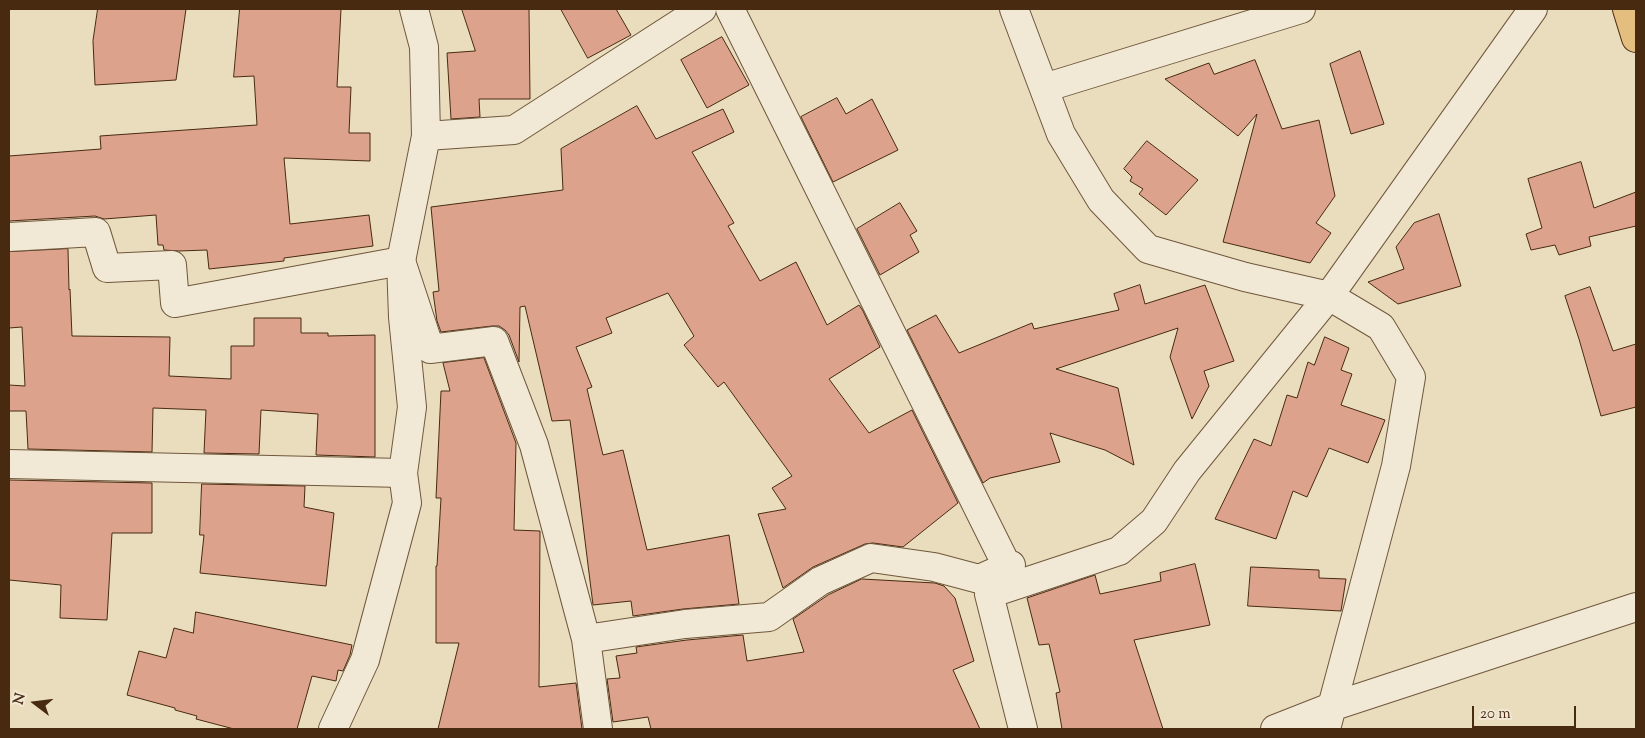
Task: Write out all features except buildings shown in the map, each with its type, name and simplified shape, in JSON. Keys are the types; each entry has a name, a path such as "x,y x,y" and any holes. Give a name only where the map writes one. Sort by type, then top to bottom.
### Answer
{"main road":[{"path":"1627,9 1636,38"}],"street":[{"path":"333,729 365,660 407,503 403,474 412,407 403,317 401,261 426,136 424,47 414,9"},
{"path":"426,136 514,130 702,9"},
{"path":"730,9 1007,566"},
{"path":"1014,9 1061,134 1101,200 1148,249 1245,277 1329,296 1381,327 1411,377 1396,466 1329,718"},
{"path":"1044,88 1301,9"},
{"path":"1023,729 989,594 1119,551 1154,521 1187,471 1329,296 1533,9"},
{"path":"9,237 96,232 107,268 172,265 175,303 401,261"},
{"path":"401,261 430,348 494,341 534,445 586,639 598,729"},
{"path":"9,464 403,474"},
{"path":"586,639 685,624 769,617 820,581 871,558 934,567 979,580 1007,566 1119,551"},
{"path":"1274,729 1329,718 1636,607"}]}
